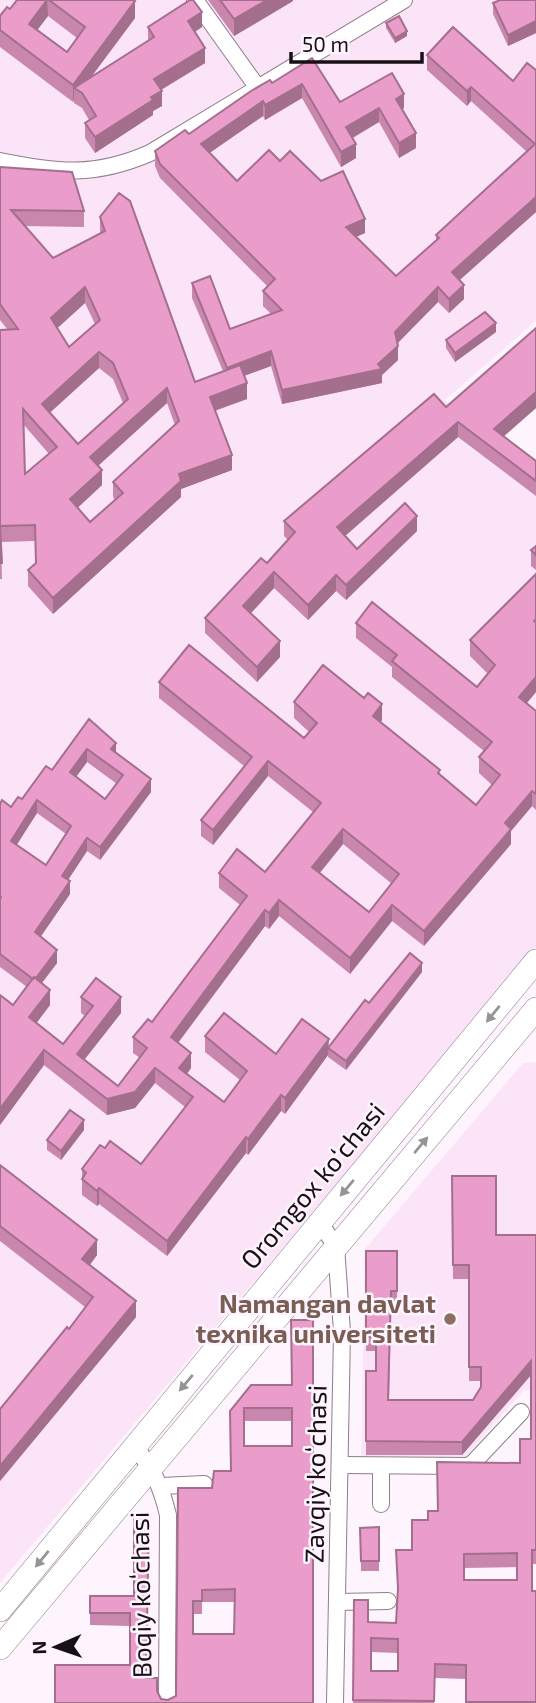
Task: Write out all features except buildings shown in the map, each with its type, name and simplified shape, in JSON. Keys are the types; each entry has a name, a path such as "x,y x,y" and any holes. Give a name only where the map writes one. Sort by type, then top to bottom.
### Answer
{"main road":[{"name":"Oromgox ko‘chasi","path":"0,1610 536,961"},
{"path":"0,1648 156,1476 336,1247 536,1009"}],"street":[{"path":"195,0 258,88"},
{"path":"0,161 74,173 117,167 150,153 404,0"},
{"path":"319,1222 336,1247"},
{"name":"Zavqiy koʻchasi","path":"335,1703 342,1332 336,1247"},
{"path":"341,1465 459,1467 472,1464 522,1412"},
{"path":"134,1446 156,1476"},
{"path":"381,1466 382,1504"},
{"name":"Boqiy koʻchasi","path":"167,1703 168,1514 156,1476 205,1484"},
{"path":"338,1602 388,1601"}],"shaded area":[{"path":"0,0 536,0 536,321 445,400 464,419 536,475 536,947 0,1583"},
{"name":"Namangan davlat texnika universiteti","path":"536,1062 536,1390 524,1390 458,1465 361,1464 365,1249 523,1063"}],"place":[{"name":"Namangan davlat texnika universiteti","path":"450,1319"}]}
